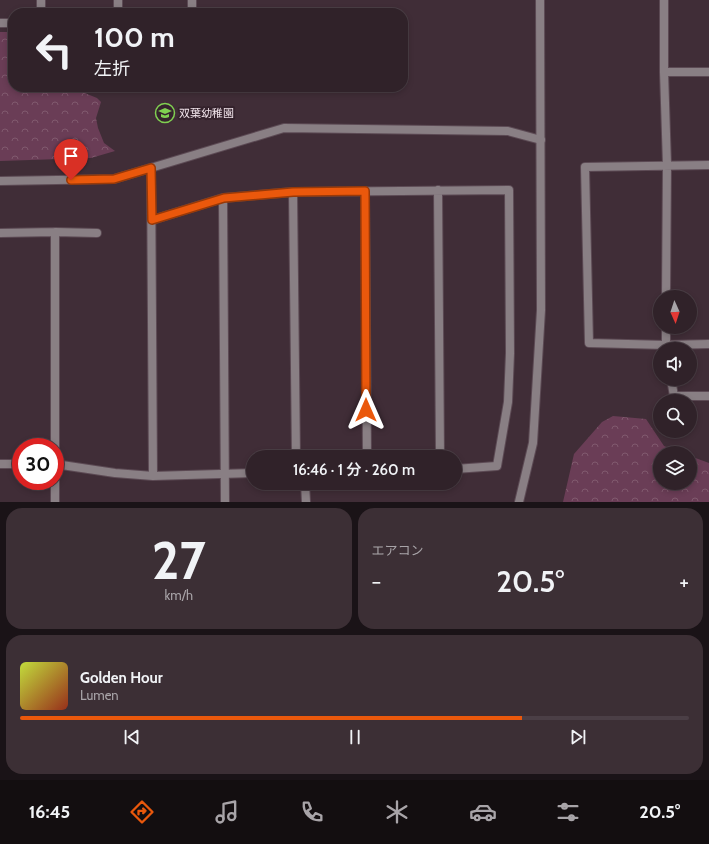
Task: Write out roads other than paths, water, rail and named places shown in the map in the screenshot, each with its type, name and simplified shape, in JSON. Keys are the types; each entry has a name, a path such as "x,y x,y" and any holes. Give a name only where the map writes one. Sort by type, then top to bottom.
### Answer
{"street":[{"path":"518,502 533,443 541,310 540,0"},
{"path":"664,0 664,72 667,165 666,290"},
{"path":"664,72 709,72"},
{"path":"0,181 114,179 284,128 508,131 541,140"},
{"path":"653,346 589,343 585,167 709,165"},
{"path":"151,168 153,476"},
{"path":"438,190 440,450"},
{"path":"152,220 224,198 293,192 509,190 510,353 508,402 497,466 462,468"},
{"path":"365,191 367,450"},
{"path":"293,192 296,450"},
{"path":"224,198 225,502"},
{"path":"55,232 55,438"},
{"path":"0,233 97,233"},
{"path":"697,345 709,344"},
{"path":"672,386 674,396 709,396"},
{"path":"0,464 12,464"},
{"path":"64,465 115,473 153,476 246,473"},
{"path":"55,490 55,502"},
{"path":"305,490 306,502"}],"place":[{"name":"双葉幼稚園","path":"165,113"}]}
